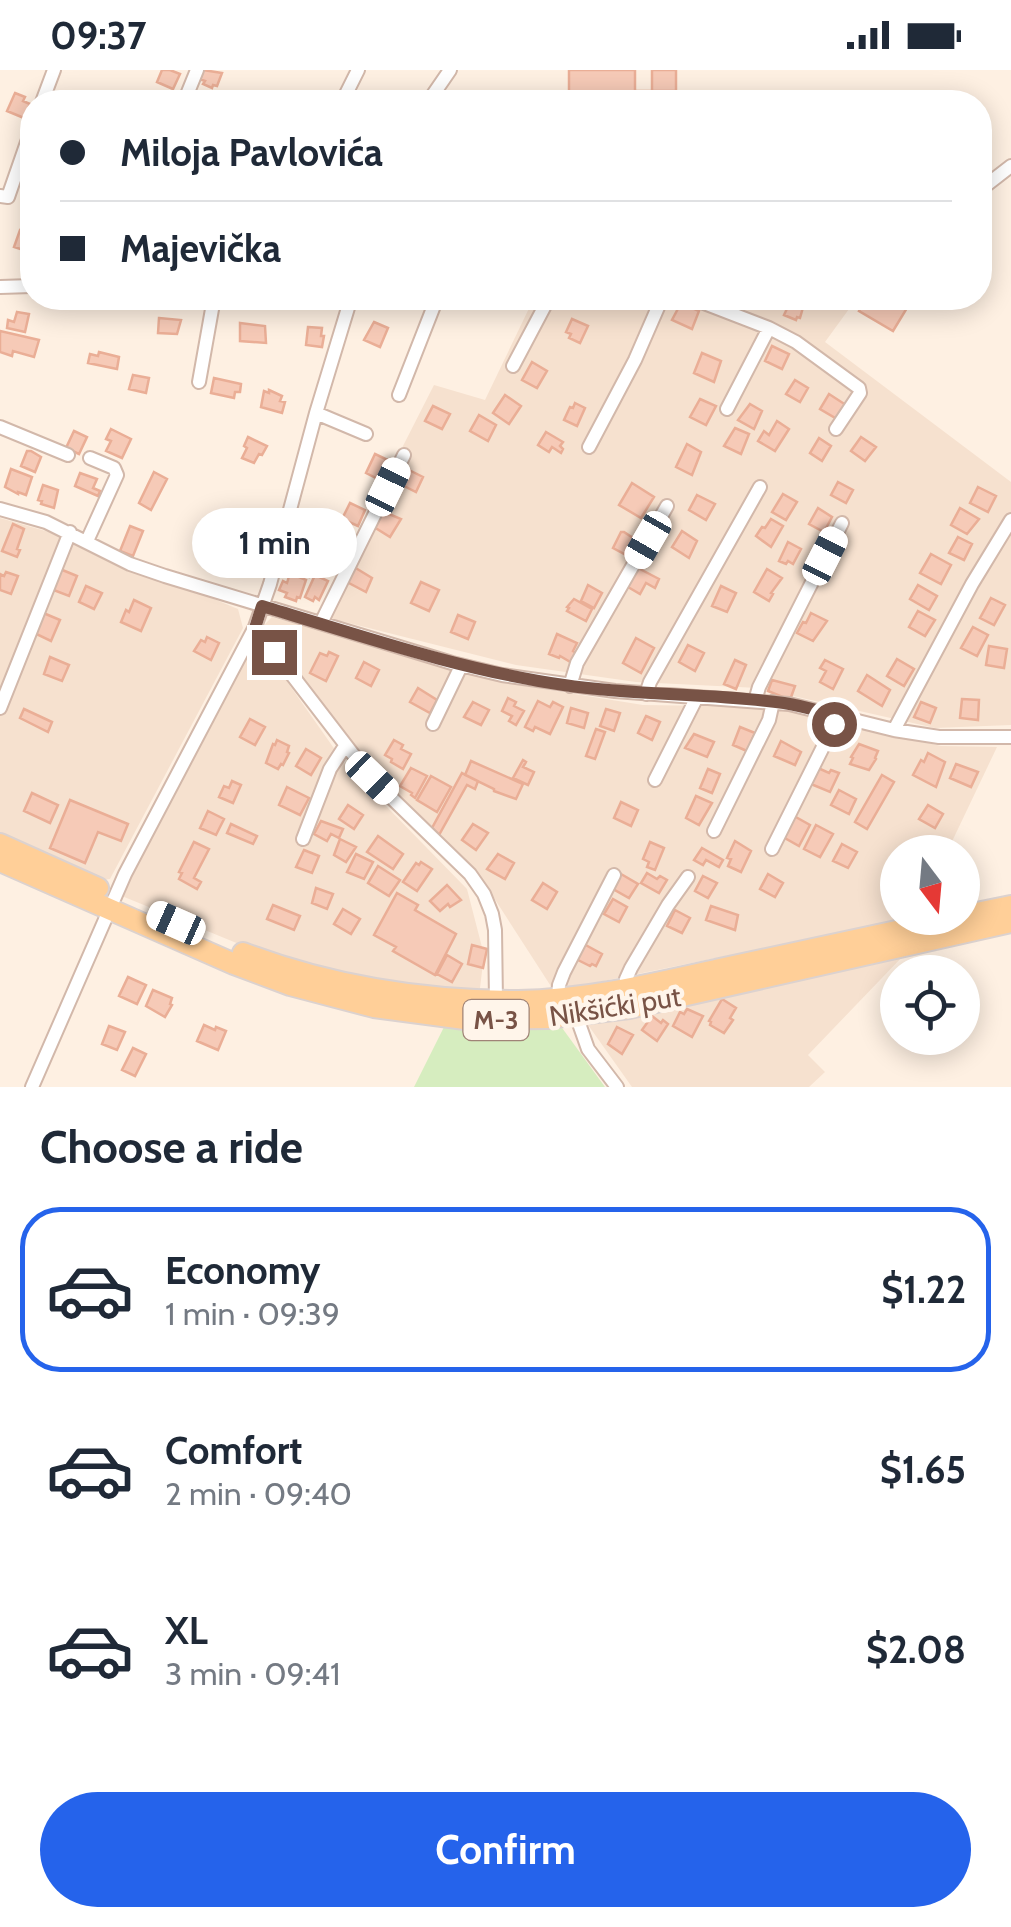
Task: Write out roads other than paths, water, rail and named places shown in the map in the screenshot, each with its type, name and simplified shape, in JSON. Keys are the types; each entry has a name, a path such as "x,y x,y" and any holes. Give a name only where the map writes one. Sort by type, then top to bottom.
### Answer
{"main road":[{"path":"0,844 112,902 270,963 396,993 496,1000 625,989 880,930"},
{"name":"Nikšićki put","path":"0,861 112,902 290,985 400,1012 465,1019 576,1016 662,1001 1011,922"},
{"path":"980,913 1011,906"}],"street":[{"path":"0,196 8,197 20,162"},
{"path":"199,382 212,310"},
{"path":"32,1087 146,830 255,628 347,310"},
{"path":"399,395 432,310"},
{"path":"513,366 543,310"},
{"path":"589,447 657,310"},
{"path":"722,310 796,342 860,390 836,429"},
{"path":"727,410 769,328"},
{"path":"316,413 366,434"},
{"path":"0,427 68,454"},
{"path":"321,623 404,455"},
{"path":"87,541 118,475 114,468 90,458"},
{"path":"646,694 760,487"},
{"path":"570,686 578,663 667,506"},
{"path":"0,509 70,532 130,564 502,676 646,694 773,702 939,737 1011,737"},
{"path":"894,730 1011,520"},
{"path":"755,701 842,522"},
{"path":"0,708 70,532"},
{"path":"255,628 372,778 470,874 484,894 495,930 496,1000"},
{"path":"432,724 461,666"},
{"path":"655,780 697,697"},
{"path":"714,831 770,717 773,702"},
{"path":"772,849 836,715"},
{"path":"303,838 330,769 345,746"},
{"path":"558,997 564,972 614,875"},
{"path":"625,989 631,968 688,877"},
{"path":"576,1016 588,1049 617,1087"}]}
